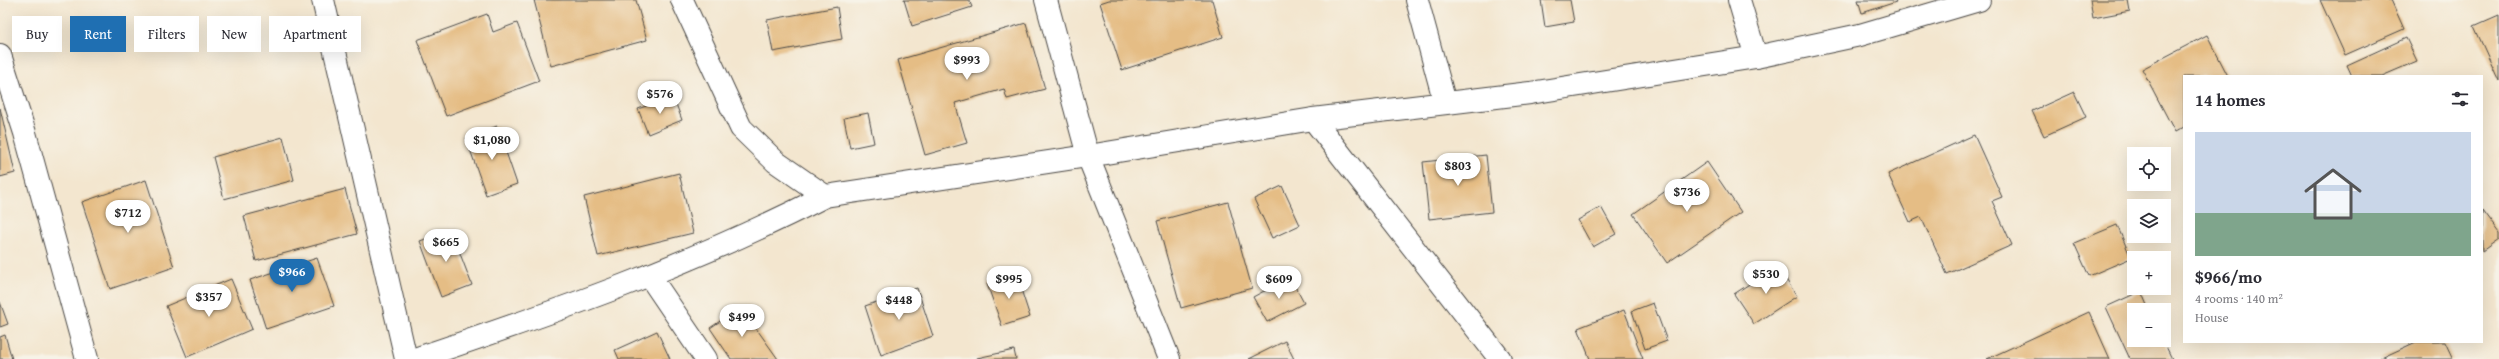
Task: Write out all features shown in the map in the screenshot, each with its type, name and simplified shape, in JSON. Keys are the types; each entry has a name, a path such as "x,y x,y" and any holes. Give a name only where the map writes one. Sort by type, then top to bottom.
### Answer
{"street":[{"path":"323,0 406,359"},
{"path":"682,0 741,128 776,162 825,196"},
{"path":"1046,0 1088,156 1169,359"},
{"path":"1417,0 1445,103"},
{"path":"1739,0 1756,57"},
{"path":"415,359 549,314 712,251 825,196 1088,156 1313,119 1530,93 1756,57 1860,35 1979,0"},
{"path":"0,55 25,133 87,359"},
{"path":"1313,119 1500,359"},
{"path":"649,275 706,359"}],"building":[{"path":"534,0 636,0 647,40 551,66"},
{"path":"904,0 969,0 972,7 912,26"},
{"path":"1109,0 1212,0 1223,37 1122,70 1100,3"},
{"path":"1541,0 1570,0 1574,22 1545,27"},
{"path":"1858,0 1895,0 1896,2 1862,13"},
{"path":"2090,0 2128,0 2130,11 2093,18"},
{"path":"2320,0 2391,0 2404,29 2345,55"},
{"path":"837,7 842,39 773,52 767,20"},
{"path":"487,14 493,32 517,23 539,81 446,116 417,40"},
{"path":"2499,15 2499,81 2474,26"},
{"path":"1026,23 1045,89 1007,99 1004,89 955,103 967,143 925,155 898,60"},
{"path":"2207,35 2227,75 2183,75 2183,128 2175,132 2142,69"},
{"path":"2406,38 2417,61 2384,75 2352,75 2347,65"},
{"path":"2074,92 2086,117 2044,136 2032,111"},
{"path":"673,96 682,120 648,134 638,109"},
{"path":"0,108 15,173 0,177"},
{"path":"868,113 874,143 850,148 844,118"},
{"path":"497,126 517,184 486,195 466,138"},
{"path":"1974,135 2002,197 1992,201 2012,245 1947,274 1921,217 1910,222 1888,174"},
{"path":"283,137 294,180 224,199 213,157"},
{"path":"1486,155 1492,212 1429,219 1423,162"},
{"path":"1707,162 1741,212 1667,263 1633,214"},
{"path":"679,173 693,233 598,256 584,197"},
{"path":"146,180 174,267 110,289 82,202"},
{"path":"1282,186 1300,225 1272,238 1254,199"},
{"path":"345,189 357,234 256,261 244,216"},
{"path":"1228,202 1252,288 1181,308 1157,221"},
{"path":"1601,207 1616,234 1593,247 1578,220"},
{"path":"2483,211 2499,233 2499,239 2483,250"},
{"path":"2117,225 2128,251 2127,260 2089,276 2074,243"},
{"path":"451,230 472,285 441,297 420,241"},
{"path":"317,258 334,306 266,329 250,280"},
{"path":"1777,266 1797,296 1754,324 1734,294"},
{"path":"1016,274 1030,317 1002,326 987,284"},
{"path":"1290,277 1304,303 1267,322 1253,297"},
{"path":"231,279 252,329 187,357 166,306"},
{"path":"917,288 933,336 881,355 865,306"},
{"path":"2132,295 2143,295 2146,303 2127,303 2127,347 2166,347 2172,359 2130,359 2106,307"},
{"path":"0,302 8,324 0,327"},
{"path":"1653,303 1667,341 1645,349 1632,311"},
{"path":"741,307 778,359 731,359 710,328"},
{"path":"1624,310 1643,359 1590,359 1578,328"},
{"path":"2089,312 2110,359 1987,359"},
{"path":"657,331 670,359 619,359 615,350"},
{"path":"5,335 12,359 0,359 0,337"},
{"path":"1285,341 1294,359 1249,359"},
{"path":"2414,343 2445,343 2453,359 2379,359"},
{"path":"1014,350 1016,359 977,359 977,358"}]}
